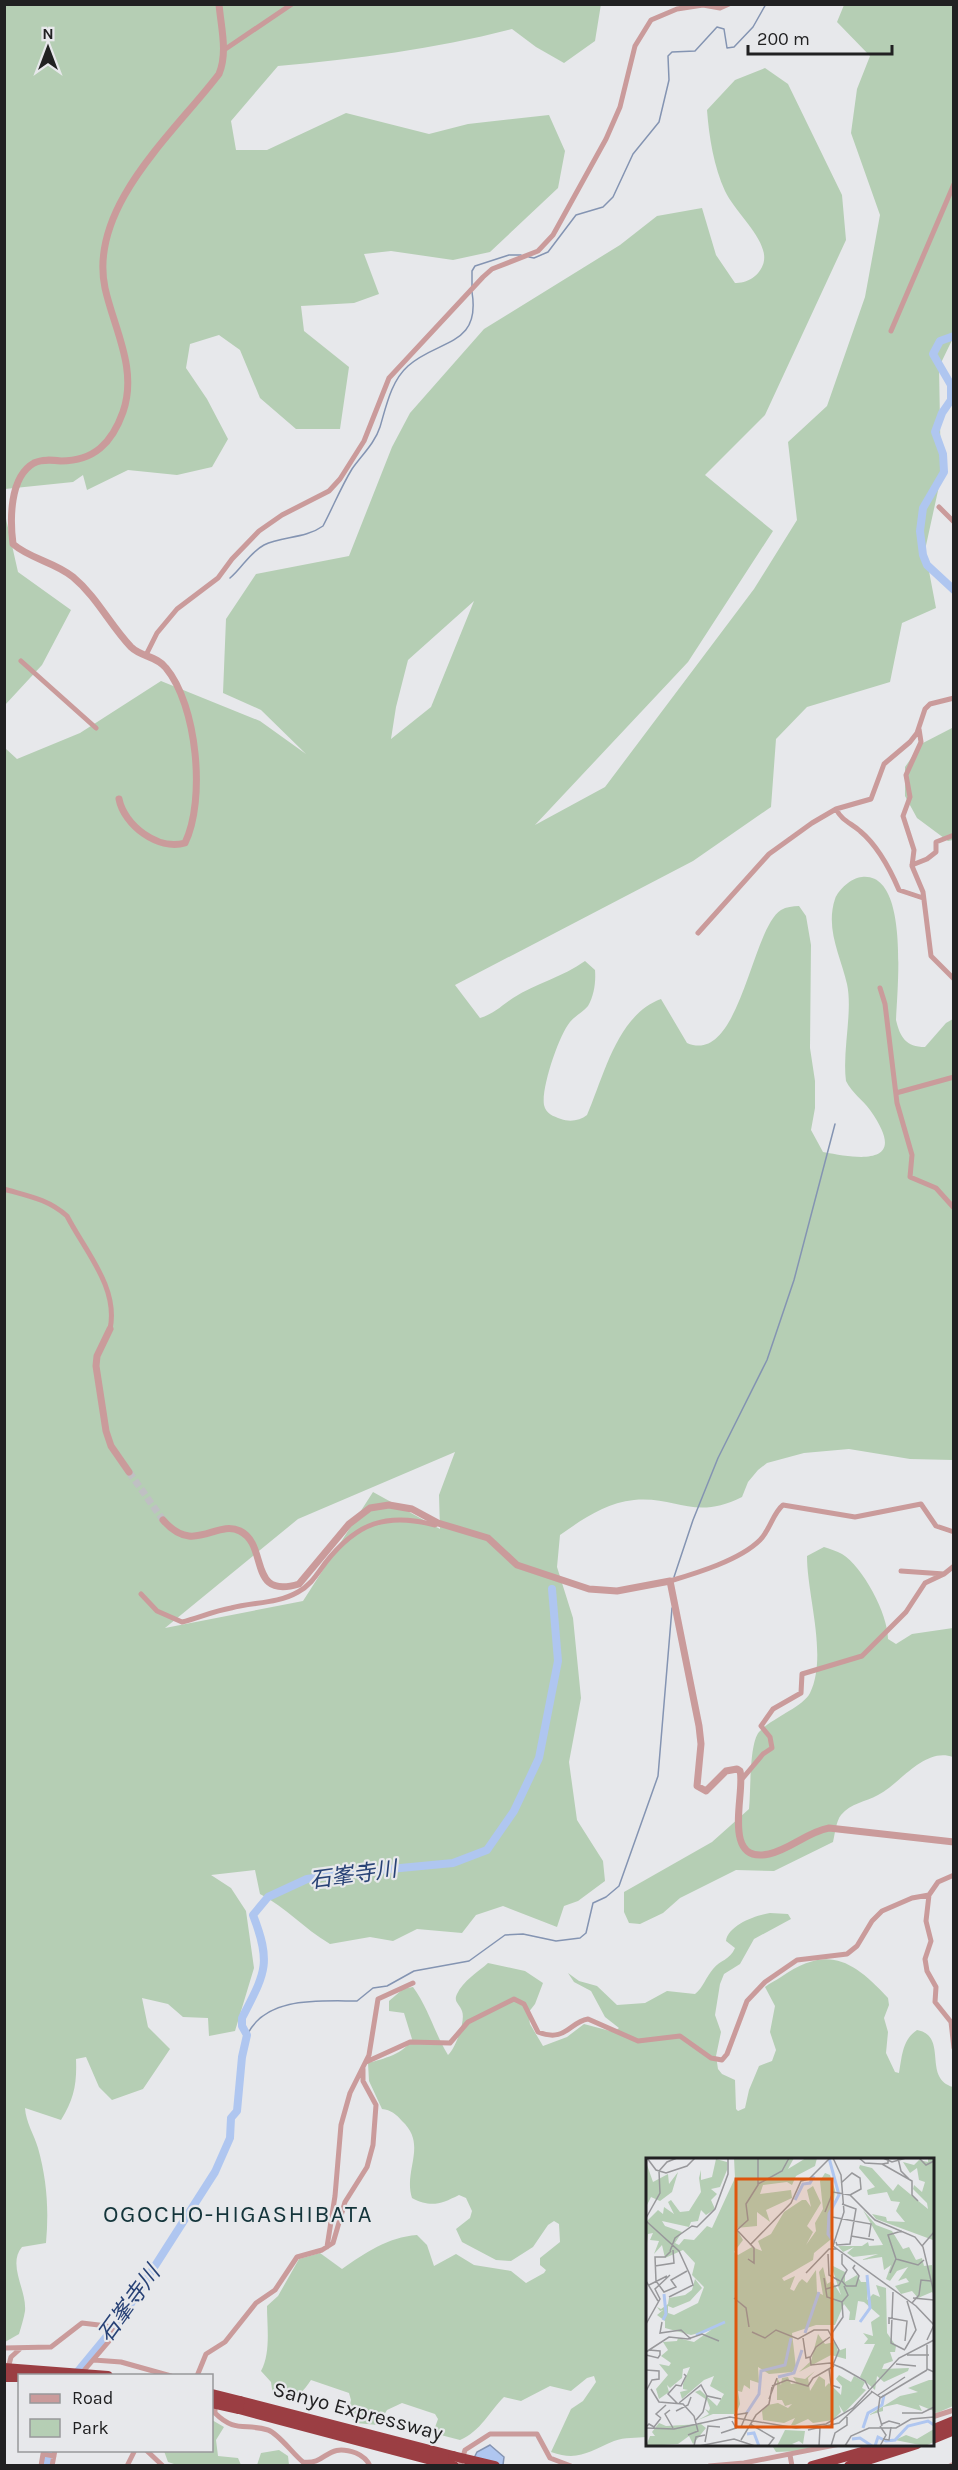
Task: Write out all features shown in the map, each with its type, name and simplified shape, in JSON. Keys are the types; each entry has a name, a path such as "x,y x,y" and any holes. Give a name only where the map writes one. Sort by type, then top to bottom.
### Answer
{"highway":[{"path":"4,2368 82,2374"},
{"name":"Sanyo Expressway","path":"213,2391 240,2405"},
{"name":"Sanyo Expressway","path":"213,2403 240,2405 454,2463 495,2466"},
{"path":"934,2430 954,2421"},
{"path":"934,2439 954,2430"},
{"path":"812,2466 886,2446"},
{"path":"849,2466 914,2446"}],"street":[{"path":"119,799 122,812 139,830 164,843 185,843 192,821 194,802 195,747 192,728 173,676 164,665 132,648 94,598 73,577 13,544 12,513 18,486 26,470 33,463 89,457 103,447 117,424 125,402 127,364 105,286 102,248 121,201 147,163 219,74 224,51 219,4"},
{"path":"224,51 292,4"},
{"path":"146,655 165,622 177,609 218,578 232,559 259,531 282,515 329,491 340,479 364,441 388,378 483,277 492,270 527,256 548,243 606,139 620,107 635,46 651,20 677,9 704,5 720,8 729,4"},
{"path":"891,331 954,184"},
{"path":"939,507 954,522"},
{"path":"21,661 96,728"},
{"path":"698,933 769,854 836,809 870,799 884,764 910,742 930,704 954,698"},
{"path":"918,725 921,742 906,775 910,797 903,816 914,850 912,865 923,898 931,956 954,979"},
{"path":"836,809 840,817 860,831 873,845 899,890 923,898"},
{"path":"912,865 927,859 936,852 936,842 954,835"},
{"path":"880,988 885,1004 896,1093 912,1155 910,1177 936,1188 954,1208"},
{"path":"896,1093 954,1077"},
{"path":"4,1189 37,1197 57,1206 67,1216 109,1293 113,1313 110,1329 97,1356 96,1366 106,1431 111,1446 129,1472"},
{"path":"163,1520 172,1530 188,1536 201,1536 233,1528 241,1531 253,1544 265,1580 271,1585 280,1586 299,1584 349,1524 370,1508 402,1505 438,1522 488,1538 517,1565 589,1589 616,1591 670,1581 717,1566 752,1546 771,1527 783,1505 855,1517 921,1504 936,1526 954,1532"},
{"path":"141,1594 158,1611 182,1622 231,1607 274,1601 298,1593 310,1584 337,1549 360,1528 388,1520 409,1520 435,1525 438,1522"},
{"path":"954,1566 944,1574 925,1583 906,1612 862,1656 802,1674 801,1693 773,1709 761,1726 770,1737 772,1748 763,1754 742,1779 738,1794 738,1830 743,1844 757,1854 770,1854 815,1832 830,1828 954,1842"},
{"path":"901,1571 944,1574"},
{"path":"670,1581 699,1725 701,1744 697,1786 702,1791 710,1789 726,1771 732,1769 740,1772 742,1779"},
{"path":"954,1875 938,1882 929,1895 926,1921 931,1941 925,1959 936,1987 935,2002 951,2022 954,2048"},
{"path":"366,2062 410,2042 450,2043 468,2022 514,1999 524,2004 538,2032 542,2034 564,2034 581,2020 588,2019 638,2041 680,2036 718,2061 727,2054 747,2001 765,1982 797,1960 847,1954 857,1946 872,1921 882,1911 912,1898 929,1895"},
{"path":"327,2248 335,2196 341,2125 350,2093 366,2062 377,2017 378,1999 413,1983"},
{"path":"198,2374 206,2354 225,2342 256,2303 275,2290 297,2257 327,2248 333,2243 345,2202 371,2157 376,2105 363,2081 363,2069"},
{"path":"4,2348 51,2347 82,2323 112,2329 117,2333 82,2374"},
{"path":"4,2383 9,2361 21,2348"},
{"path":"94,2360 121,2362 164,2374"},
{"path":"213,2390 216,2390 215,2413 225,2423 235,2427 268,2430 303,2462 317,2461 330,2452 342,2448 362,2455 370,2466"},
{"path":"934,2417 954,2409"},
{"path":"454,2463 465,2450 494,2433 537,2434 549,2458 571,2466"},
{"path":"709,2466 790,2456 835,2446"},
{"path":"127,2466 134,2452"},
{"path":"147,2452 163,2466"},
{"path":"41,2466 43,2454 55,2453 52,2466"},
{"path":"790,2456 792,2466"}],"green space":[{"path":"601,4 595,41 564,63 536,47 512,29 396,52 278,66 231,121 236,150 267,150 346,113 429,134 468,124 549,115 565,151 558,188 490,252 453,260 391,251 364,254 379,294 354,303 301,306 304,331 349,367 340,429 296,429 260,398 240,350 219,335 190,344 186,368 207,399 228,439 212,467 177,475 128,470 87,490 83,475 73,482 5,489 4,5"},
{"path":"844,5 953,5 954,336 939,367 941,477 925,550 936,608 902,623 890,682 807,707 776,739 771,807 693,861 455,985 480,1018 522,993 585,961 595,970 594,989 590,1002 570,1022 561,1038 545,1087 546,1111 564,1120 578,1120 587,1115 606,1065 623,1032 633,1018 646,1007 661,999 687,1043 705,1045 720,1035 743,992 761,942 771,922 781,910 799,906 806,916 811,945 810,1048 815,1081 815,1108 811,1130 823,1152 853,1157 876,1155 883,1150 885,1141 881,1128 870,1110 846,1081 845,1057 849,995 835,943 832,910 839,891 854,879 862,877 877,881 888,893 894,912 898,961 896,1020 902,1036 913,1045 925,1047 946,1023 953,1019 953,1460 910,1459 849,1449 804,1453 767,1463 748,1482 742,1497 726,1504 698,1507 649,1500 623,1502 595,1513 560,1535 557,1567 573,1618 581,1698 569,1762 577,1820 603,1861 605,1881 578,1901 564,1906 557,1927 503,1906 476,1915 462,1933 417,1929 393,1941 370,1937 330,1944 279,1905 260,1894 255,1870 211,1875 231,1888 246,1911 254,1968 235,2031 209,2036 208,2018 183,2017 168,2004 142,1998 148,2027 170,2049 143,2089 112,2100 99,2087 86,2057 76,2059 74,2091 61,2120 25,2108 28,2124 38,2148 45,2183 46,2243 22,2247 18,2254 16,2262 25,2311 19,2334 5,2342 5,748 17,759 80,733 161,681 260,721 306,754 261,710 223,693 226,619 256,574 349,556 392,447 410,413 484,329 620,245 657,216 702,208 716,255 735,283 747,281 758,274 764,263 763,250 756,235 729,198 721,182 713,152 707,110 735,80 765,68 788,84 842,195 846,240 765,415 705,475 773,531 688,662 535,825 605,787 754,589 797,520 788,442 827,406 865,297 880,215 851,133 857,89 870,56 837,22","holes":["474,601 431,707 391,739 396,707 408,660","455,1452 439,1495 440,1529 373,1492 303,1601 165,1628 298,1519"]},
{"path":"4,510 18,572 71,610 42,665 5,705"},
{"path":"952,728 953,840 948,841 917,818 905,796 905,767 921,744"},
{"path":"824,1547 850,1560 866,1580 884,1617 888,1639 896,1644 912,1634 953,1628 953,1757 942,1755 932,1757 913,1768 878,1795 849,1808 839,1818 833,1842 774,1871 736,1870 680,1898 663,1913 640,1924 629,1923 624,1912 624,1892 712,1842 749,1809 752,1757 759,1732 801,1703 810,1693 815,1678 817,1644 807,1556"},
{"path":"770,1913 788,1914 791,1919 754,1939 740,1964 724,1974 720,1984 715,2015 721,2032 716,2056 718,2069 722,2074 735,2080 738,2111 745,2108 749,2090 759,2066 772,2061 776,2050 770,2032 775,2006 765,1987 797,1967 826,1959 838,1961 863,1974 888,1998 889,2005 884,2018 888,2032 886,2053 895,2072 899,2073 908,2039 917,2030 932,2040 939,2075 944,2082 953,2087 953,2406 934,2412 934,2158 646,2158 646,2437 618,2440 577,2456 551,2452 571,2409 583,2401 596,2382 594,2376 587,2378 571,2391 550,2386 521,2401 504,2397 474,2432 460,2440 433,2433 438,2419 435,2414 402,2403 387,2410 378,2425 356,2423 348,2414 351,2400 349,2393 311,2380 295,2397 285,2399 273,2396 271,2382 261,2371 267,2348 267,2306 278,2296 299,2259 320,2253 342,2269 387,2242 417,2235 427,2245 434,2266 456,2254 474,2265 511,2271 526,2283 544,2273 546,2270 540,2265 540,2258 560,2242 559,2224 554,2221 548,2225 533,2247 511,2261 496,2260 462,2242 456,2229 470,2218 472,2211 466,2198 459,2195 441,2203 430,2204 412,2198 410,2178 414,2149 410,2130 398,2116 382,2109 369,2081 368,2063 399,2052 412,2039 404,2013 389,2011 389,2001 403,1989 413,1987 448,2055 457,2041 463,2016 456,2001 457,1994 467,1981 488,1963 525,1971 543,1983 535,2004 528,2013 530,2024 543,2046 567,2037 584,2024 614,2032 619,2028 605,2017 591,1991 574,1982 568,1973 579,1981 597,1986 617,2005 645,2003 667,1991 695,1994 713,1969 733,1952 735,1948 726,1941 732,1930 758,1916"},
{"path":"213,2421 224,2427 216,2440 218,2456 238,2458 241,2465 177,2465 168,2462 164,2452 213,2452"},
{"path":"768,2446 823,2446 799,2451 776,2452 773,2447"},
{"path":"279,2450 288,2456 289,2465 257,2465 261,2453"}],"water":[{"path":"490,2445 504,2457 503,2465 470,2466 477,2452"}],"waterway":[{"path":"529,257 534,258 548,252 576,215 603,207 613,197 633,154 659,122 669,80 668,56 672,52 695,51 717,27 724,29 727,48 734,47 753,27 766,4"},
{"path":"472,287 472,271 475,266 509,255 521,255"},
{"path":"230,578 254,552 264,545 309,533 323,526 352,469 378,433 397,379 420,357 455,340 464,332 470,323 473,310 472,292"},
{"path":"954,336 940,341 933,354 951,385 951,400 942,413 935,432 943,454 944,472 923,508 920,531 923,555 927,565 954,590"},
{"path":"674,1577 693,1520 718,1458 767,1360 794,1280 835,1124"},
{"name":"石峯寺川","path":"76,2374 121,2319 215,2172 230,2138 231,2118 237,2111 242,2057 247,2035 242,2026 242,2018 261,1979 263,1968 263,1945 253,1915 268,1897 307,1879 453,1863 487,1850 514,1811 539,1758 558,1661 552,1589"},
{"path":"247,2035 256,2022 267,2013 280,2007 311,2001 357,2001 373,1988 387,1986 414,1971 469,1961 505,1935 523,1934 556,1941 580,1938 586,1933 593,1903 606,1897 619,1886 658,1776 672,1608"},
{"name":"石峯寺川","path":"46,2466 49,2452"}],"tunnel":[{"path":"129,1472 163,1520"}],"district":[{"name":"OGOCHO-HIGASHIBATA","path":"238,2214"}]}
